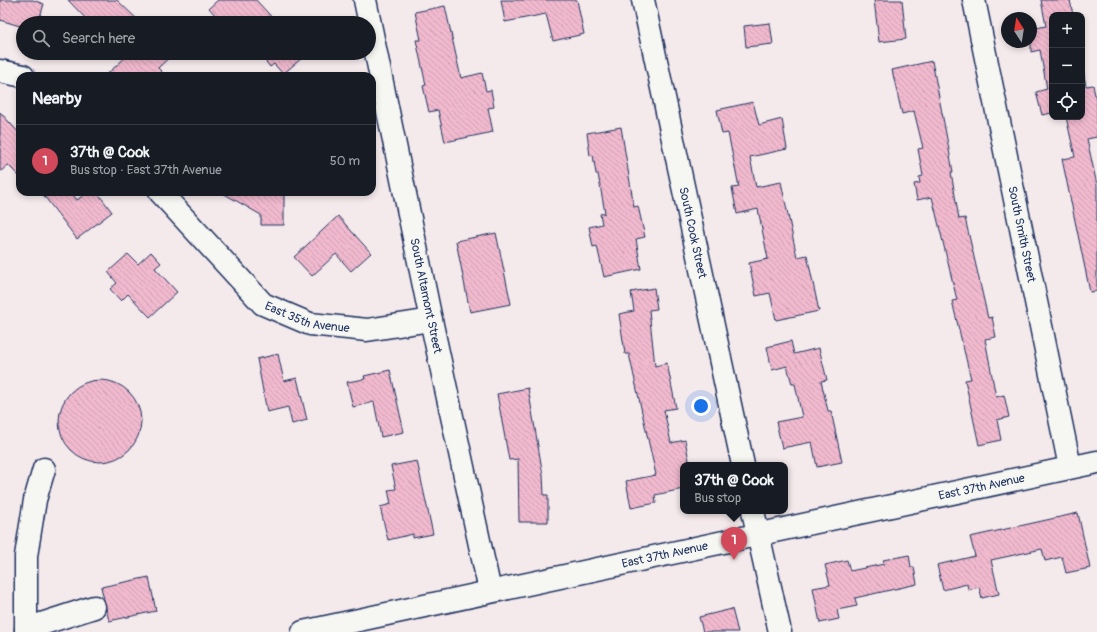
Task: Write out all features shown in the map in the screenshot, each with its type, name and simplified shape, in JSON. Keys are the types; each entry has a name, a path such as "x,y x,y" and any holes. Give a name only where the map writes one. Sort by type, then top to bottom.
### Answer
{"street":[{"name":"South Altamont Street","path":"365,0 368,16"},
{"name":"South Cook Street","path":"643,0 742,462"},
{"name":"South Smith Street","path":"974,0 1070,468"},
{"name":"South Altamont Street","path":"376,53 431,320 490,591"},
{"path":"0,71 16,74"},
{"name":"East 35th Avenue","path":"164,196 263,304 310,324 367,330 431,320"},
{"name":"East 37th Avenue","path":"303,632 1097,462"},
{"path":"44,469 35,500 26,556 26,631 94,607"},
{"path":"754,514 780,632"}],"building":[{"path":"0,0 33,0 44,4 40,16 16,16 16,25 0,20"},
{"path":"68,0 117,0 134,16 83,16"},
{"path":"218,0 256,0 271,16 216,16 209,8"},
{"path":"501,0 577,0 584,34 553,41 546,14 505,22"},
{"path":"874,0 902,0 906,39 879,42"},
{"path":"1041,0 1070,0 1072,12 1049,12 1049,114 1042,115 1036,92 1047,89 1040,50 1031,52 1031,48 1037,48 1037,28 1046,26"},
{"path":"445,6 461,78 482,73 486,91 491,90 494,107 488,108 493,132 445,142 438,110 429,112 423,86 426,85 416,40 421,40 415,12"},
{"path":"770,23 773,44 746,47 744,26"},
{"path":"122,60 167,60 158,68 162,72 109,72"},
{"path":"265,60 300,60 285,72 281,72 274,64 270,67"},
{"path":"932,61 953,172 951,172 959,219 965,218 988,318 992,317 996,337 985,339 996,397 1004,395 1009,417 997,420 1001,440 979,445 965,380 971,379 952,301 957,300 932,197 917,200 914,184 920,183 919,177 923,176 918,149 923,148 914,111 902,114 892,70"},
{"path":"1085,80 1086,86 1093,85 1097,105 1097,137 1087,139 1097,185 1097,291 1090,292 1062,159 1075,157 1067,120 1085,120"},
{"path":"753,102 759,125 782,119 787,149 750,157 756,187 781,182 797,257 807,255 819,311 776,320 770,293 756,296 749,263 768,259 758,209 737,214 732,188 739,187 728,133 722,134 717,110"},
{"path":"0,112 16,130 16,173 8,165 0,172"},
{"path":"621,127 634,207 638,206 645,237 636,239 641,269 604,277 597,246 593,247 589,227 602,224 600,214 605,213 593,155 590,156 587,133"},
{"path":"44,196 74,196 77,200 82,196 100,196 112,212 77,239"},
{"path":"228,196 284,196 284,225 261,225 261,215"},
{"path":"338,216 371,253 351,271 336,254 312,276 294,257"},
{"path":"496,233 511,304 470,312 456,241"},
{"path":"151,252 161,263 155,268 177,292 150,317 128,294 121,301 110,289 117,283 108,272 128,254 138,264"},
{"path":"654,288 657,309 649,310 655,366 667,363 676,408 664,410 671,443 685,440 689,462 680,462 680,490 655,495 656,503 631,508 626,481 656,475 629,354 625,354 619,314 634,311 631,292"},
{"path":"791,341 794,354 819,348 827,380 821,381 828,411 831,411 842,462 817,467 812,442 782,448 776,422 802,417 795,384 792,384 787,366 772,370 767,347"},
{"path":"278,354 284,381 297,378 307,420 292,424 288,407 267,412 257,359"},
{"path":"390,370 404,432 381,437 374,402 353,407 347,382 365,379 364,376"},
{"path":"100,380 116,383 129,392 138,405 141,421 138,437 129,450 116,459 100,462 84,459 71,450 62,437 59,421 62,405 71,392 84,383"},
{"path":"528,388 543,475 544,495 548,495 548,522 519,522 518,459 509,460 497,394"},
{"path":"417,461 433,534 413,538 413,534 388,540 380,507 391,504 388,490 396,489 391,466"},
{"path":"1078,513 1090,568 1066,573 1062,557 1045,561 1042,549 991,560 999,594 982,598 979,587 968,590 967,584 943,590 937,565 975,556 970,537"},
{"path":"909,555 911,567 914,567 917,584 855,598 857,606 837,610 839,619 820,623 813,588 830,585 825,565 847,560 850,571 884,564 883,560"},
{"path":"149,577 156,611 109,621 101,587"},
{"path":"732,609 738,632 703,632 699,617"}],"place":[{"name":"37th @ Cook","path":"734,560"}]}
